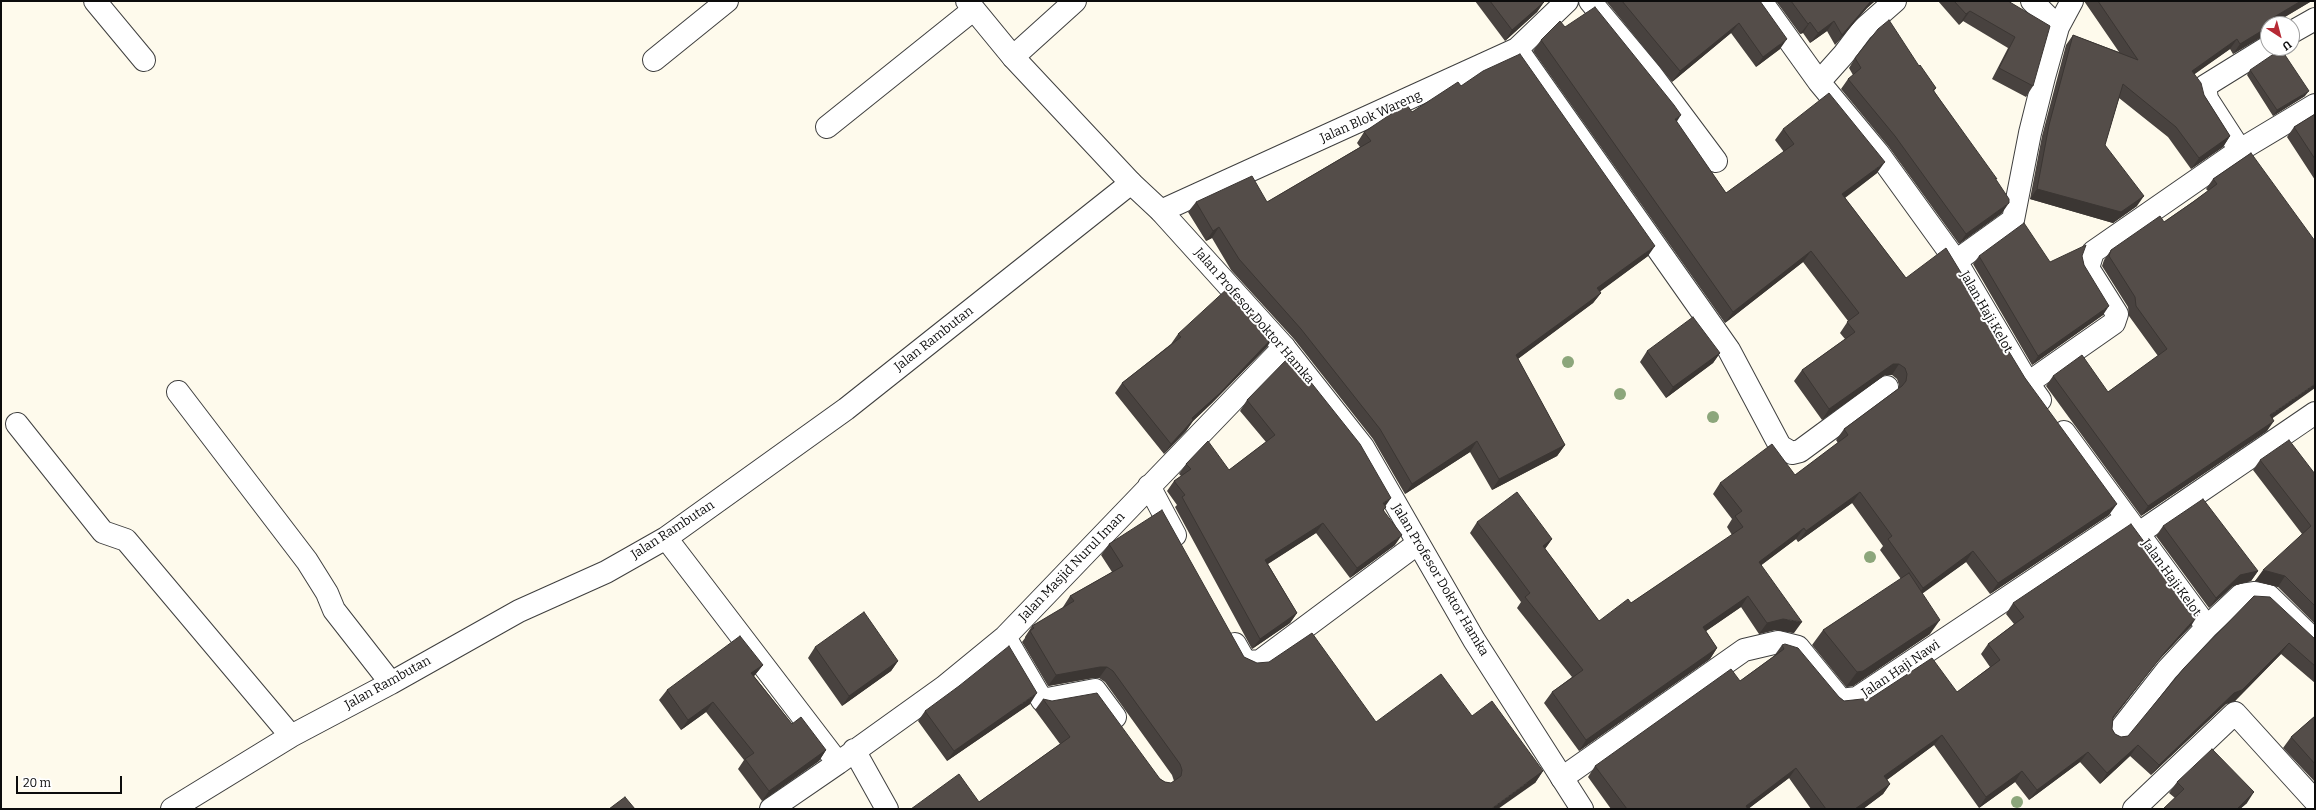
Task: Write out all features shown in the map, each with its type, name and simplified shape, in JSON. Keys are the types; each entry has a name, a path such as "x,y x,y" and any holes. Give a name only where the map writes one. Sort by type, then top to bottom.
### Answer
{"street":[{"path":"94,1 144,60"},
{"path":"654,60 727,1"},
{"path":"1013,57 1075,1"},
{"path":"1590,1 1651,74 1716,161"},
{"name":"Jalan Haji Kelot","path":"1761,1 1819,82 1878,153 1956,260 2028,383 2207,627"},
{"path":"1819,82 1844,54 1862,30 1894,1"},
{"path":"2032,1 2058,27"},
{"path":"1956,260 2013,220 2030,133 2058,27 2072,1"},
{"name":"Jalan Blok Wareng","path":"1161,212 1517,49 1560,4"},
{"path":"827,127 970,6"},
{"name":"Jalan Profesor Doktor Hamka","path":"970,6 1013,57 1131,183 1161,212 1284,346 1363,447 1417,544 1474,640 1582,809"},
{"path":"2300,27 2315,19"},
{"path":"1517,49 1728,350 1780,446 1792,453 1800,451 1888,387"},
{"path":"2240,150 2207,99 2205,86 2260,52"},
{"path":"2028,383 2114,323 2118,314 2088,268 2093,252 2240,150 2315,105"},
{"name":"Jalan Rambutan","path":"172,809 291,736 391,683 519,610 606,572 666,538 846,408 1131,183"},
{"name":"Jalan Masjid Nurul Iman","path":"771,809 944,687 1005,637 1284,346"},
{"path":"178,392 311,567 327,593 334,610 391,683"},
{"path":"2133,526 2315,413"},
{"path":"17,424 103,532 126,540 291,736"},
{"path":"1149,486 1186,555"},
{"name":"Jalan Haji Nawi","path":"1562,778 1744,650 1778,642 1798,647 1841,700 1858,698 2133,526"},
{"path":"666,538 887,809"},
{"path":"1224,624 1243,658 1249,662 1260,661 1417,544"},
{"path":"2116,735 2167,670 2207,627 2241,595 2255,593 2269,596 2315,641"},
{"path":"1005,637 1042,700 1095,690 1126,733"},
{"path":"2134,809 2235,713 2315,801"}],"building":[{"path":"1490,1 1543,1 1544,2 1512,30"},
{"path":"1622,1 1760,1 1787,39 1763,57 1739,23 1680,71"},
{"path":"1791,1 1871,1 1842,35 1834,21 1818,33 1810,22 1808,24"},
{"path":"1954,1 2008,1 2050,26 2033,86 1999,68 2015,37 1970,11 1966,14"},
{"path":"2098,1 2301,1 2276,16 2260,16 2260,32 2240,44 2237,39 2192,71 2201,83 2204,95 2230,136 2199,158 2176,127 2123,84 2105,145 2144,196 2121,212 2037,189 2049,125 2073,35 2138,60"},
{"path":"1595,7 1674,105 1681,115 1675,119 1726,193 1794,144 1783,129 1829,93 1885,162 1842,194 1906,278 1946,248 2025,378 2117,504 1998,583 1973,551 1923,588 1888,539 1892,536 1860,492 1806,531 1804,528 1759,562 1802,622 1783,619 1767,623 1748,596 1703,627 1717,648 1586,740 1552,692 1583,670 1525,597 1530,593 1477,522 1517,492 1552,539 1543,546 1599,621 1628,599 1631,603 1743,527 1735,516 1742,511 1720,483 1772,444 1795,475 1848,435 1844,429 1902,386 1906,381 1907,374 1905,368 1899,364 1893,364 1829,409 1802,370 1855,332 1847,322 1859,313 1811,251 1733,312 1541,40 1560,21 1565,27"},
{"path":"1889,20 1919,66 1920,65 1936,88 1933,90 1997,179 1995,178 2009,199 2009,203 1966,234 1895,136 1848,79 1861,68 1855,58 1878,29"},
{"path":"1520,54 1655,246 1597,288 1601,293 1516,355 1565,445 1499,479 1477,441 1412,484 1380,429 1301,329 1239,259 1219,227 1213,231 1196,202 1252,176 1267,202 1371,141 1364,132 1394,112 1407,105 1412,112 1458,82 1461,86 1483,71"},
{"path":"2271,56 2286,56 2309,91 2277,110 2250,70"},
{"path":"2315,114 2315,159 2294,127"},
{"path":"2251,153 2315,241 2315,384 2270,415 2274,421 2148,506 2053,376 2082,355 2108,392 2167,349 2136,306 2135,297 2109,256 2111,250 2160,216 2164,222 2193,202 2217,184 2213,179"},
{"path":"2024,223 2050,262 2086,245 2082,256 2084,265 2109,306 2038,356 1979,256"},
{"path":"1229,287 1274,336 1220,393 1192,418 1193,420 1171,444 1122,383 1181,337 1178,334"},
{"path":"1693,317 1720,353 1673,387 1647,351"},
{"path":"1290,356 1360,444 1391,498 1383,503 1386,507 1383,510 1402,535 1357,568 1323,523 1265,560 1297,613 1260,639 1182,497 1185,495 1174,481 1191,469 1186,464 1208,441 1229,470 1275,435 1247,400"},
{"path":"2289,440 2315,474 2315,606 2285,576 2263,570 2311,526 2260,460"},
{"path":"2203,499 2258,571 2240,575 2216,598 2163,526"},
{"path":"1162,510 1244,657 1257,663 1269,662 1312,633 1376,722 1441,674 1472,716 1492,701 1543,771 1491,809 911,809 959,774 979,802 1070,737 1043,699 1052,701 1097,693 1160,779 1171,783 1181,776 1182,770 1180,764 1113,671 1107,667 1100,667 1056,675 1030,631 1034,628 1032,626 1074,601 1070,596 1123,566 1109,544"},
{"path":"2131,524 2198,615 2165,652 2113,717 2112,729 2115,734 2121,737 2128,736 2184,668 2254,596 2270,597 2315,639 2315,666 2289,643 2242,690 2234,693 2159,765 2138,745 2107,773 2088,752 2037,790 2022,771 1986,797 1942,735 1884,776 1890,784 1855,809 1826,809 1796,768 1746,806 1748,809 1627,809 1595,766 1731,669 1740,681 1784,649 1782,645 1785,644 1798,648 1844,701 1871,698 1932,658 1957,692 2000,660 1988,644 2024,617 2013,603"},
{"path":"1909,573 1940,620 1863,671 1857,672 1823,630"},
{"path":"864,612 898,661 849,696 815,647"},
{"path":"740,636 763,665 751,673 792,724 801,717 826,750 769,791 745,759 754,753 713,702 688,720 667,690"},
{"path":"1009,646 1037,693 954,751 925,711"},
{"path":"2315,716 2315,764 2291,737"},
{"path":"2212,749 2254,792 2237,809 2163,809 2184,789 2177,782"},
{"path":"625,797 635,809 609,809"}]}
